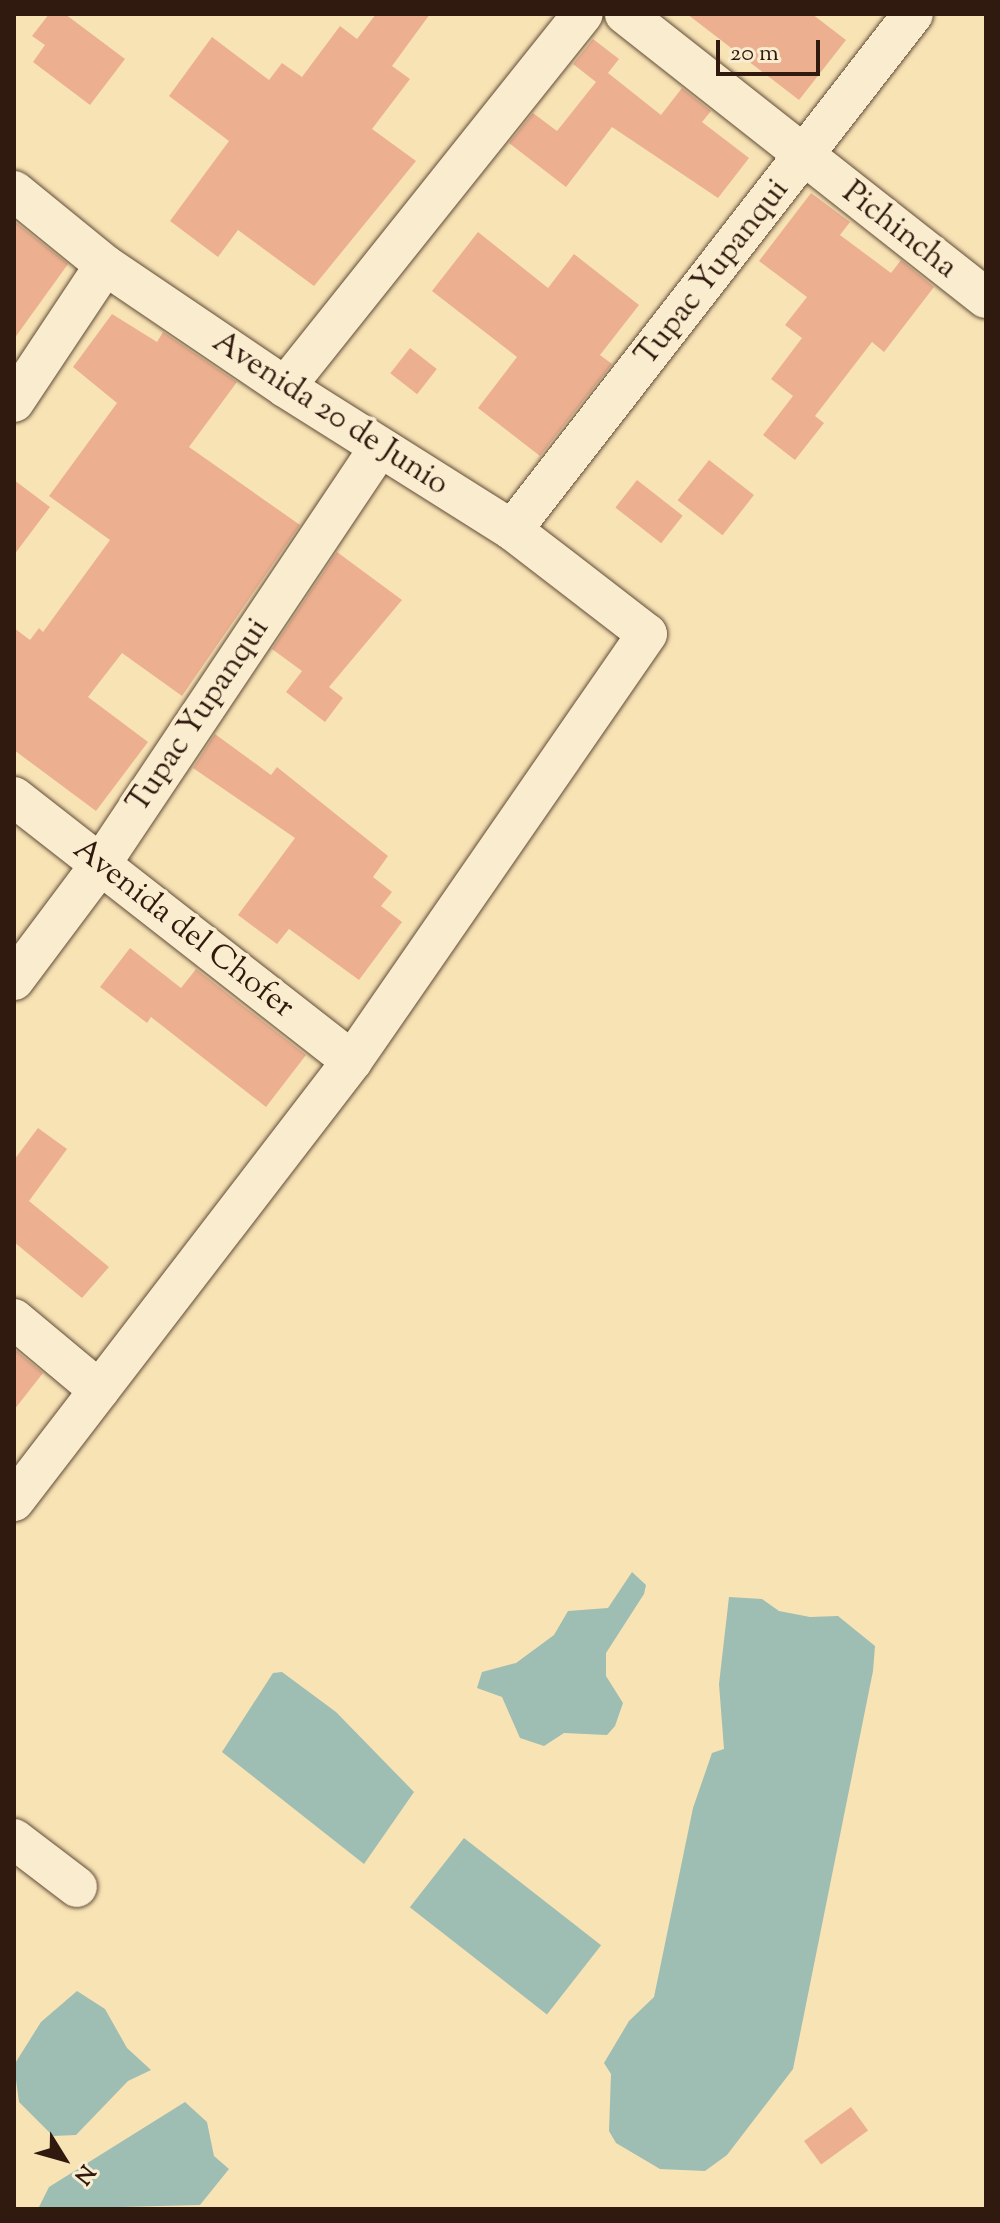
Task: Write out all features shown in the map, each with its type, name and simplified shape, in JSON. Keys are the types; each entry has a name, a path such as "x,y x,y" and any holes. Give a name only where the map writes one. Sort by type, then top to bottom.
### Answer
{"street":[{"path":"285,387 583,14"},
{"name":"Pichincha","path":"625,14 986,298"},
{"name":"Tupac Yupanqui","path":"512,530 913,14"},
{"name":"Avenida 20 de Junio","path":"14,191 105,265 285,387 512,530 647,634 352,1061"},
{"path":"14,402 105,265"},
{"name":"Tupac Yupanqui","path":"14,980 100,865 379,448"},
{"name":"Avenida del Chofer","path":"14,797 352,1061"},
{"path":"14,1501 352,1061"},
{"path":"14,1319 99,1390"},
{"path":"14,1839 77,1887"}],"water":[{"path":"632,1572 646,1585 644,1594 606,1653 606,1676 623,1703 615,1726 607,1735 564,1733 544,1746 520,1738 502,1697 477,1688 482,1672 516,1663 554,1635 568,1611 608,1608"},
{"path":"729,1597 762,1599 779,1611 810,1617 838,1616 875,1646 873,1671 793,2069 727,2155 705,2171 660,2169 616,2143 609,2131 611,2074 604,2063 629,2021 654,1997 693,1808 712,1753 724,1749 719,1684"},
{"path":"282,1672 336,1712 414,1792 364,1864 222,1752 273,1673"},
{"path":"464,1838 601,1945 547,2014 410,1907"},
{"path":"77,1991 105,2009 127,2048 151,2070 128,2081 76,2135 53,2136 19,2102 14,2065 41,2022"},
{"path":"185,2102 207,2122 214,2156 229,2169 200,2205 38,2209 49,2187"}],"building":[{"path":"49,14 65,14 125,59 90,105 33,62 45,45 32,36"},
{"path":"376,14 430,14 392,66 410,79 372,129 416,161 314,286 238,230 218,257 170,221 229,141 169,96 212,37 269,80 282,63 302,77 340,26 357,39"},
{"path":"687,14 812,14 846,40 799,100"},
{"path":"593,39 619,59 608,73 661,115 682,88 711,111 702,122 749,158 718,198 612,127 566,187 509,143 533,113 557,131 596,82 573,64"},
{"path":"811,193 850,222 840,235 891,273 901,260 934,287 884,352 872,342 815,416 824,423 795,460 763,435 793,396 771,379 802,338 785,325 807,297 759,261"},
{"path":"14,221 68,264 14,339"},
{"path":"478,232 548,288 574,254 639,305 600,355 612,364 540,456 478,408 517,357 432,291"},
{"path":"112,314 157,342 163,332 237,382 189,447 300,525 182,696 122,653 88,697 148,742 96,811 14,750 14,628 30,640 39,628 43,632 110,540 49,496 117,403 73,367"},
{"path":"410,348 437,369 417,394 390,373"},
{"path":"709,460 754,495 723,535 678,500"},
{"path":"14,480 50,507 14,555"},
{"path":"637,480 683,516 661,543 615,508"},
{"path":"337,552 402,600 329,687 343,698 325,722 286,692 302,671 272,649"},
{"path":"215,734 271,775 277,767 388,856 373,877 392,892 381,906 402,922 359,980 289,929 277,944 238,915 295,838 193,768"},
{"path":"130,948 181,988 196,969 306,1055 266,1107 151,1017 147,1023 100,987"},
{"path":"38,1128 67,1149 29,1201 109,1267 82,1298 14,1242 14,1160"},
{"path":"14,1349 43,1373 14,1410"},
{"path":"851,2107 868,2130 821,2165 804,2141"}]}
